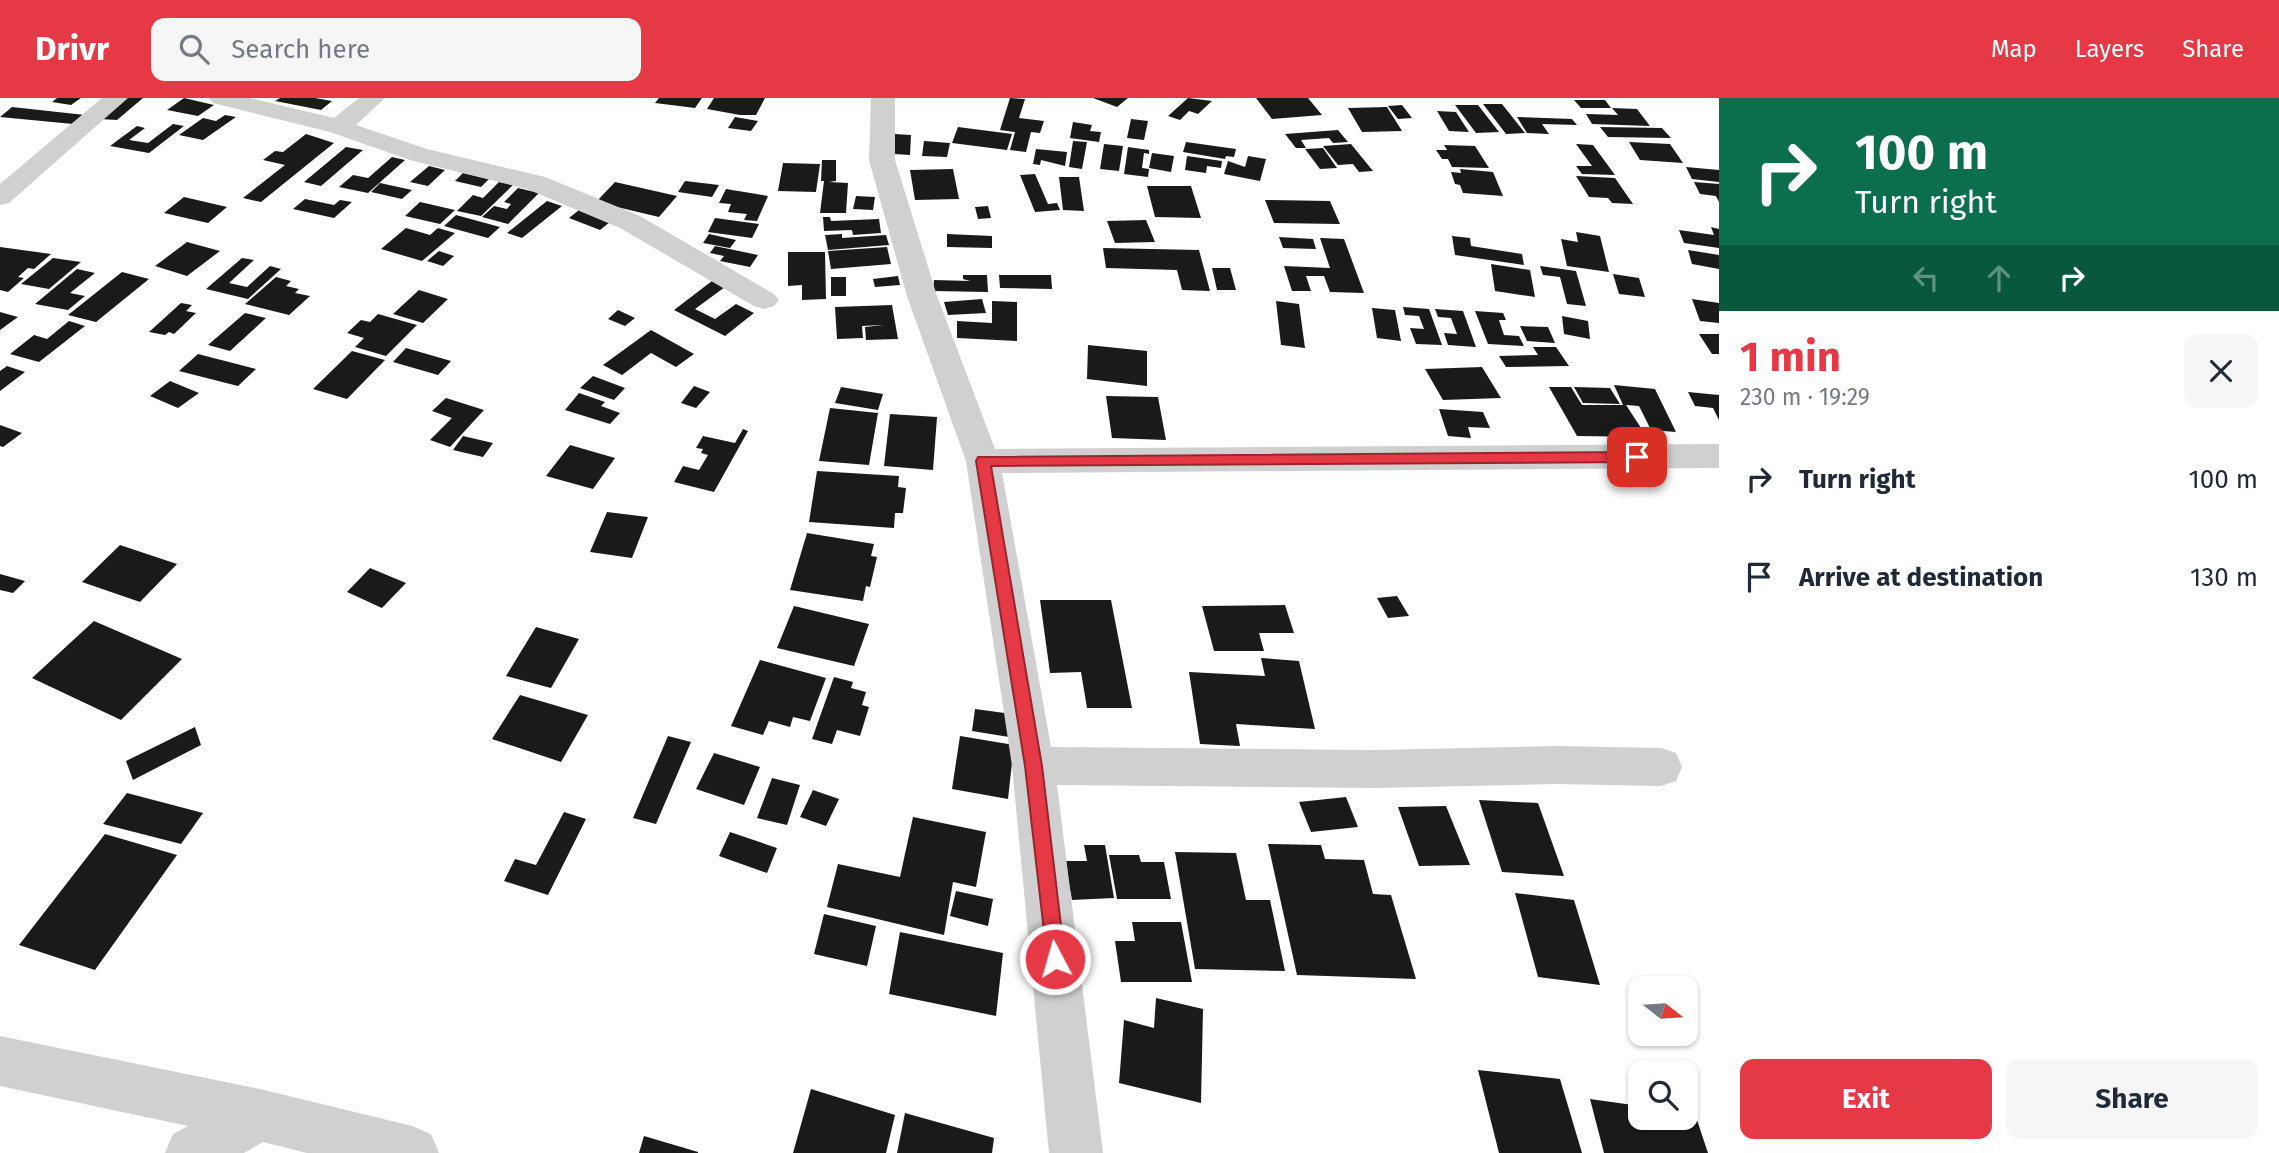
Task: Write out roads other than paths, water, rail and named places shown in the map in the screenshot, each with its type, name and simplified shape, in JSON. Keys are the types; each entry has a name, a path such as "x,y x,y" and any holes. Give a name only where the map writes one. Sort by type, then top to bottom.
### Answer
{"street":[{"path":"0,197 116,98"},
{"path":"221,98 340,127 419,155 536,183 630,222 764,300"},
{"path":"340,127 373,98"},
{"path":"883,98 882,160 922,296 983,461 1034,766 1076,1153"},
{"path":"983,461 1719,456"},
{"path":"1034,766 1374,769 1661,766"},
{"path":"0,1061 260,1115 412,1153"},
{"path":"192,1153 260,1115"}]}
